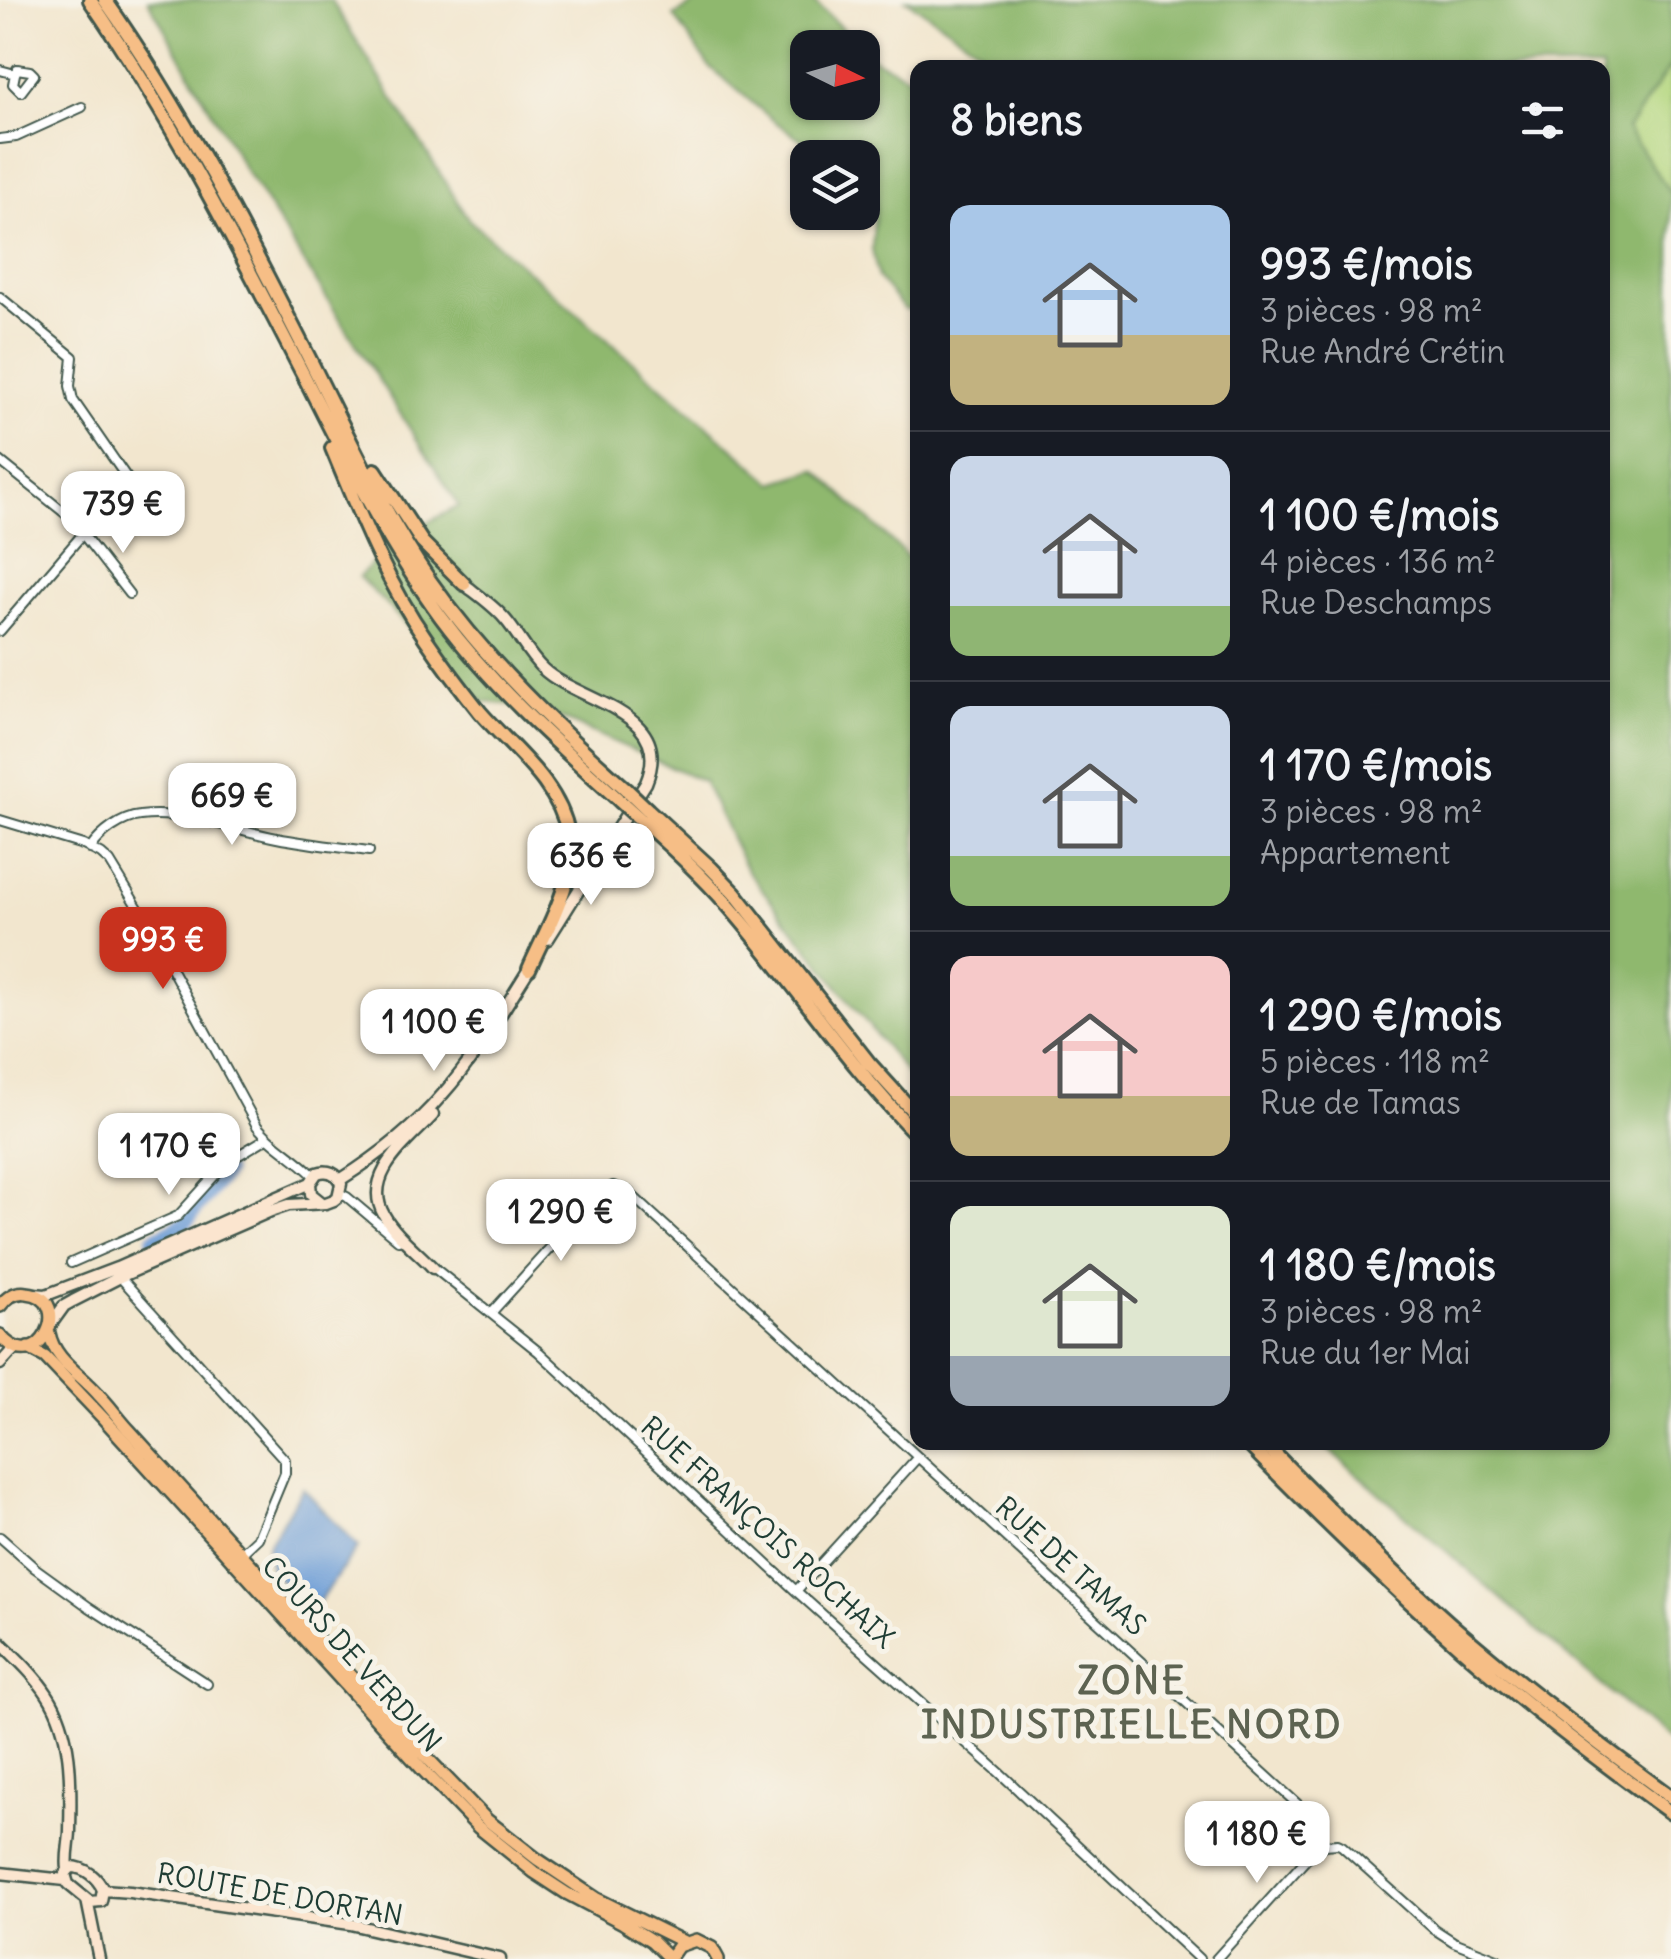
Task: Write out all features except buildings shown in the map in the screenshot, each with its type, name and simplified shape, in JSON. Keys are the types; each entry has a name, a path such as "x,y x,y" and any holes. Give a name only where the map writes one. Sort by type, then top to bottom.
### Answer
{"highway":[{"path":"90,0 182,146 300,355 409,525 430,552 464,584"},
{"path":"105,0 181,119 242,229 376,514 440,615 504,693 711,868 910,1109"},
{"path":"300,355 363,522 396,591 451,675 546,785 564,817 570,845 568,873 529,969"},
{"path":"645,814 737,916 847,1056 910,1127"},
{"path":"1254,1450 1363,1560 1450,1638 1585,1750 1671,1813"},
{"path":"1271,1450 1456,1628 1544,1702 1671,1798"}],"main road":[{"path":"434,1268 386,1218 378,1200 379,1181 389,1161 435,1113 481,1044 620,826 646,783 650,768 644,734 632,720 617,708 569,688 546,672 498,611 464,584"},
{"path":"340,1180 397,1140 423,1116 481,1044"},
{"path":"0,1306 14,1294 46,1295 116,1268 326,1171 340,1180"},
{"path":"312,1179 311,1194 321,1202"},
{"path":"0,1364 11,1352 36,1346 64,1306 271,1211 334,1200 340,1180"},
{"path":"0,1288 14,1294"},
{"name":"COURS DE VERDUN","path":"34,1294 48,1306 54,1350 98,1393 407,1737 478,1827 534,1872 623,1923 669,1958"},
{"name":"COURS DE VERDUN","path":"0,1335 4,1341 44,1357 423,1770 429,1770 440,1780"},
{"path":"0,1642 40,1684 61,1720 68,1754 71,1872 87,1900 99,1959"},
{"path":"368,1708 407,1737"},
{"path":"440,1780 492,1832 503,1834 598,1899 684,1942"},
{"path":"0,1872 71,1872 94,1878 102,1896 94,1934"},
{"name":"ROUTE DE DORTAN","path":"87,1900 94,1903 102,1896 130,1892 350,1924 500,1959"},
{"path":"669,1958 678,1946 696,1940 714,1950 718,1959"},
{"name":"ROUTE DE DORTAN","path":"448,1948 471,1959"}],"street":[{"path":"0,70 15,74"},
{"path":"0,139 16,137 82,108"},
{"path":"0,297 73,357 73,400 142,502 141,513 132,520 84,532 0,631"},
{"path":"0,461 84,532 128,594"},
{"path":"90,848 114,826 144,815 177,817 280,839 369,851"},
{"path":"0,820 90,848 116,871 257,1126 295,1158 312,1179"},
{"path":"71,1264 178,1216 226,1162 267,1138"},
{"name":"RUE DE TAMAS","path":"491,1314 599,1194 613,1186 626,1190 910,1450"},
{"name":"RUE FRANÇOIS ROCHAIX","path":"339,1193 539,1352 1199,1959"},
{"path":"120,1277 285,1460 285,1473 258,1538 241,1554"},
{"name":"RUE DE TAMAS","path":"910,1450 1317,1822 1324,1845 1342,1846 1443,1936 1497,1959"},
{"path":"796,1591 918,1457"},
{"path":"0,1537 88,1606 207,1684"},
{"path":"1216,1959 1312,1853 1324,1845"}],"green space":[{"path":"148,0 331,0 469,220 773,483 816,470 910,558 910,1078 747,870 703,781 533,706 483,702 359,577 396,539 459,506 244,168"},
{"path":"701,0 812,0 844,30 790,30 790,120 880,120 880,62 910,77 910,309 904,309 878,278 872,249 873,230 880,230 880,140 802,140 708,65 674,16"},
{"path":"906,0 1671,0 1671,65 1627,129 1671,194 1671,1745 1329,1450 1610,1450 1610,60 997,60"},
{"path":"1671,65 1671,194 1627,129"}],"water":[{"path":"303,1488 358,1547 312,1611 271,1571 267,1546"}],"waterway":[{"path":"154,1239 185,1223 225,1172"}],"district":[{"name":"ZONE INDUSTRIELLE NORD","path":"1132,1703"}]}
